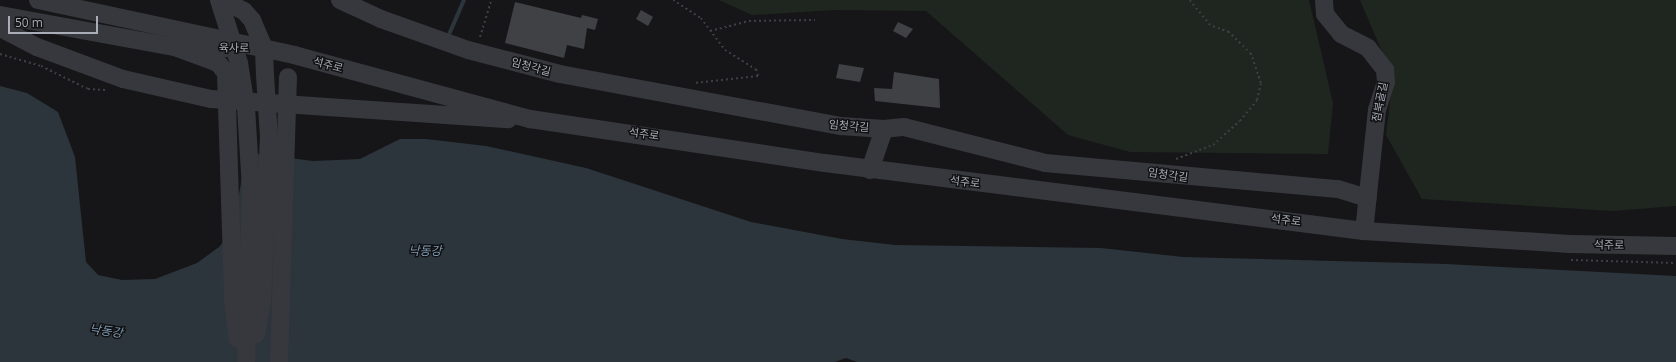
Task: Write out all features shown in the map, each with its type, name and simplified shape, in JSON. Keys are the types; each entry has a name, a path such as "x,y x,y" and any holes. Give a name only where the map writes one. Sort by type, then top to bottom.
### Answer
{"street":[{"name":"육사로","path":"38,0 264,48"},
{"path":"219,0 239,63 246,107 251,188 246,362"},
{"path":"223,0 244,11 264,48 269,138 262,302 251,362"},
{"name":"임청각길","path":"340,0 381,19 476,52 560,74 841,126 884,129 904,127 1045,163 1162,175 1338,189 1368,198"},
{"name":"점북골길","path":"1324,0 1326,14 1341,34 1368,48 1385,70 1386,82 1377,110 1364,231"},
{"name":"육사로","path":"0,14 175,47 264,48"},
{"path":"0,28 37,47 123,79 211,99 471,119 530,119"},
{"path":"175,47 218,63 226,73 233,301 242,362"},
{"name":"석주로","path":"264,48 530,119 870,170 1364,231 1570,244 1676,246"},
{"path":"279,362 290,71"},
{"path":"870,170 884,129"}],"path":[{"path":"476,52 491,0"},
{"path":"673,0 701,18 725,50 756,69 758,76 732,82 694,82 691,99"},
{"path":"1162,175 1172,161 1213,145 1240,122 1257,100 1261,83 1251,54 1229,32 1210,25 1190,0"},
{"path":"710,31 749,21 815,20"}],"shaded area":[{"path":"719,0 1309,0 1333,103 1328,154 1130,152 1068,135 926,11 834,10 752,15"},
{"path":"1360,0 1676,0 1676,206 1613,211 1422,199 1386,135 1393,77"}],"water":[{"name":"낙동강","path":"0,86 27,93 58,112 75,157 86,262 98,275 122,280 155,279 197,263 219,247 233,230 244,165 258,154 313,161 360,159 400,139 426,139 486,146 586,168 751,222 842,239 895,245 1101,248 1183,257 1446,264 1676,276 1676,362 857,362 846,358 835,362 0,362"}],"building":[{"path":"515,2 581,18 582,15 598,19 595,30 587,28 584,49 567,45 564,58 505,43"},
{"path":"641,10 653,17 648,26 636,19"},
{"path":"898,22 913,29 906,38 893,31"},
{"path":"839,64 864,68 860,82 836,78"},
{"path":"894,72 939,79 940,108 875,101 874,88 892,89"}],"waterway":[{"path":"448,37 464,0"}]}
